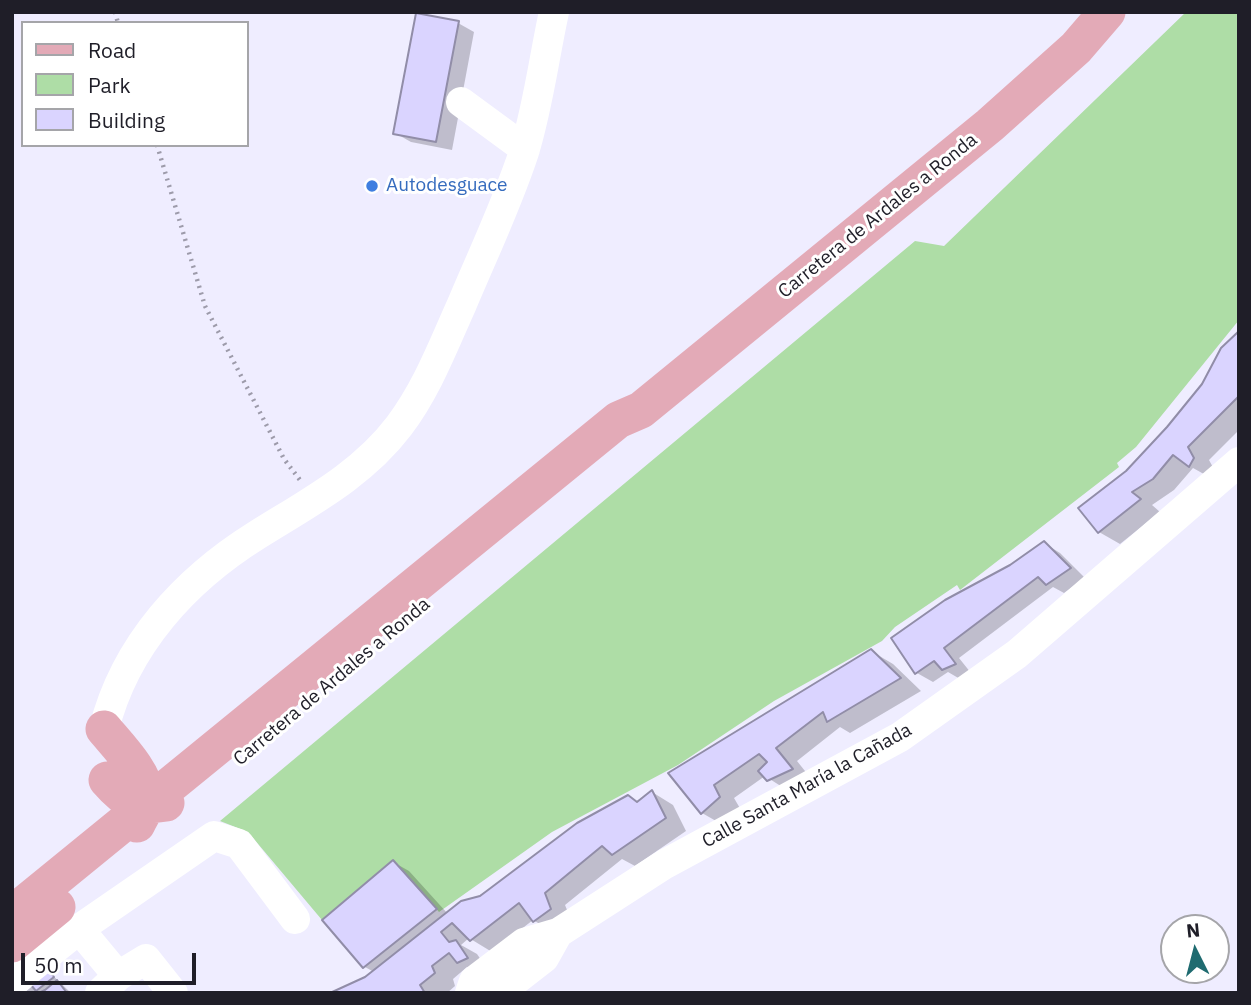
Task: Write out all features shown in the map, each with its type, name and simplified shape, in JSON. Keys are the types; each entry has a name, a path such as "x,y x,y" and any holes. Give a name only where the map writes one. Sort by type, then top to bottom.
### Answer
{"main road":[{"name":"Carretera de Ardales a Ronda","path":"14,933 91,850 618,421 641,410 990,125 1076,48 1107,12"},
{"name":"Carretera de Ardales a Ronda","path":"14,933 293,715 476,563 628,430 641,410"},
{"path":"111,753 121,797 134,805 168,802 257,730 293,715"},
{"path":"111,753 138,758 175,757 237,730"},
{"path":"91,850 104,813 111,753"},
{"path":"14,933 37,910 134,829 146,806"}],"street":[{"path":"111,753 112,700 127,668 156,624 189,585 223,557 355,472 398,427 429,379 507,200 525,149 554,12"},
{"path":"461,102 525,149"},
{"name":"Calle Santa María la Cañada","path":"470,993 474,981 524,943 558,933 665,864 900,737 1017,654 1239,462"},
{"path":"12,983 79,929 214,836 239,844 295,919"},
{"path":"79,929 109,984 146,960 173,993"},
{"name":"Calle Santa María la Cañada","path":"499,993 544,958 558,933"}],"path":[{"path":"158,147 205,306 284,459 314,500"}],"green space":[{"path":"1186,12 1239,12 1239,320 1136,447 1117,463 1119,467 960,590 957,585 895,627 882,641 774,701 678,765 552,832 439,912 393,860 322,920 248,832 220,821 915,241 944,246"}],"building":[{"path":"416,13 459,21 436,142 393,134"},
{"path":"1239,331 1239,396 1188,447 1194,458 1189,467 1173,455 1153,479 1132,492 1141,499 1098,533 1078,508 1126,471 1167,427 1202,384 1221,348"},
{"path":"1044,541 1071,568 1046,585 1038,577 944,648 956,664 942,670 934,661 915,674 891,638 945,600 1010,565"},
{"path":"871,649 901,678 827,722 823,712 776,748 793,769 767,781 758,771 767,762 759,754 714,785 720,797 701,814 668,773"},
{"path":"652,790 666,818 612,855 602,846 545,893 551,909 533,922 519,903 470,941 452,923 441,932 449,942 456,940 468,958 457,963 449,953 432,966 435,973 420,985 425,993 330,993 365,977 461,901 480,896 577,823 628,795 637,802"},
{"path":"393,860 437,909 363,968 322,920"},
{"path":"49,970 54,977 36,991 31,985"},
{"path":"57,980 67,993 39,993 45,990"}],"place":[{"name":"Autodesguace","path":"372,186"}]}
